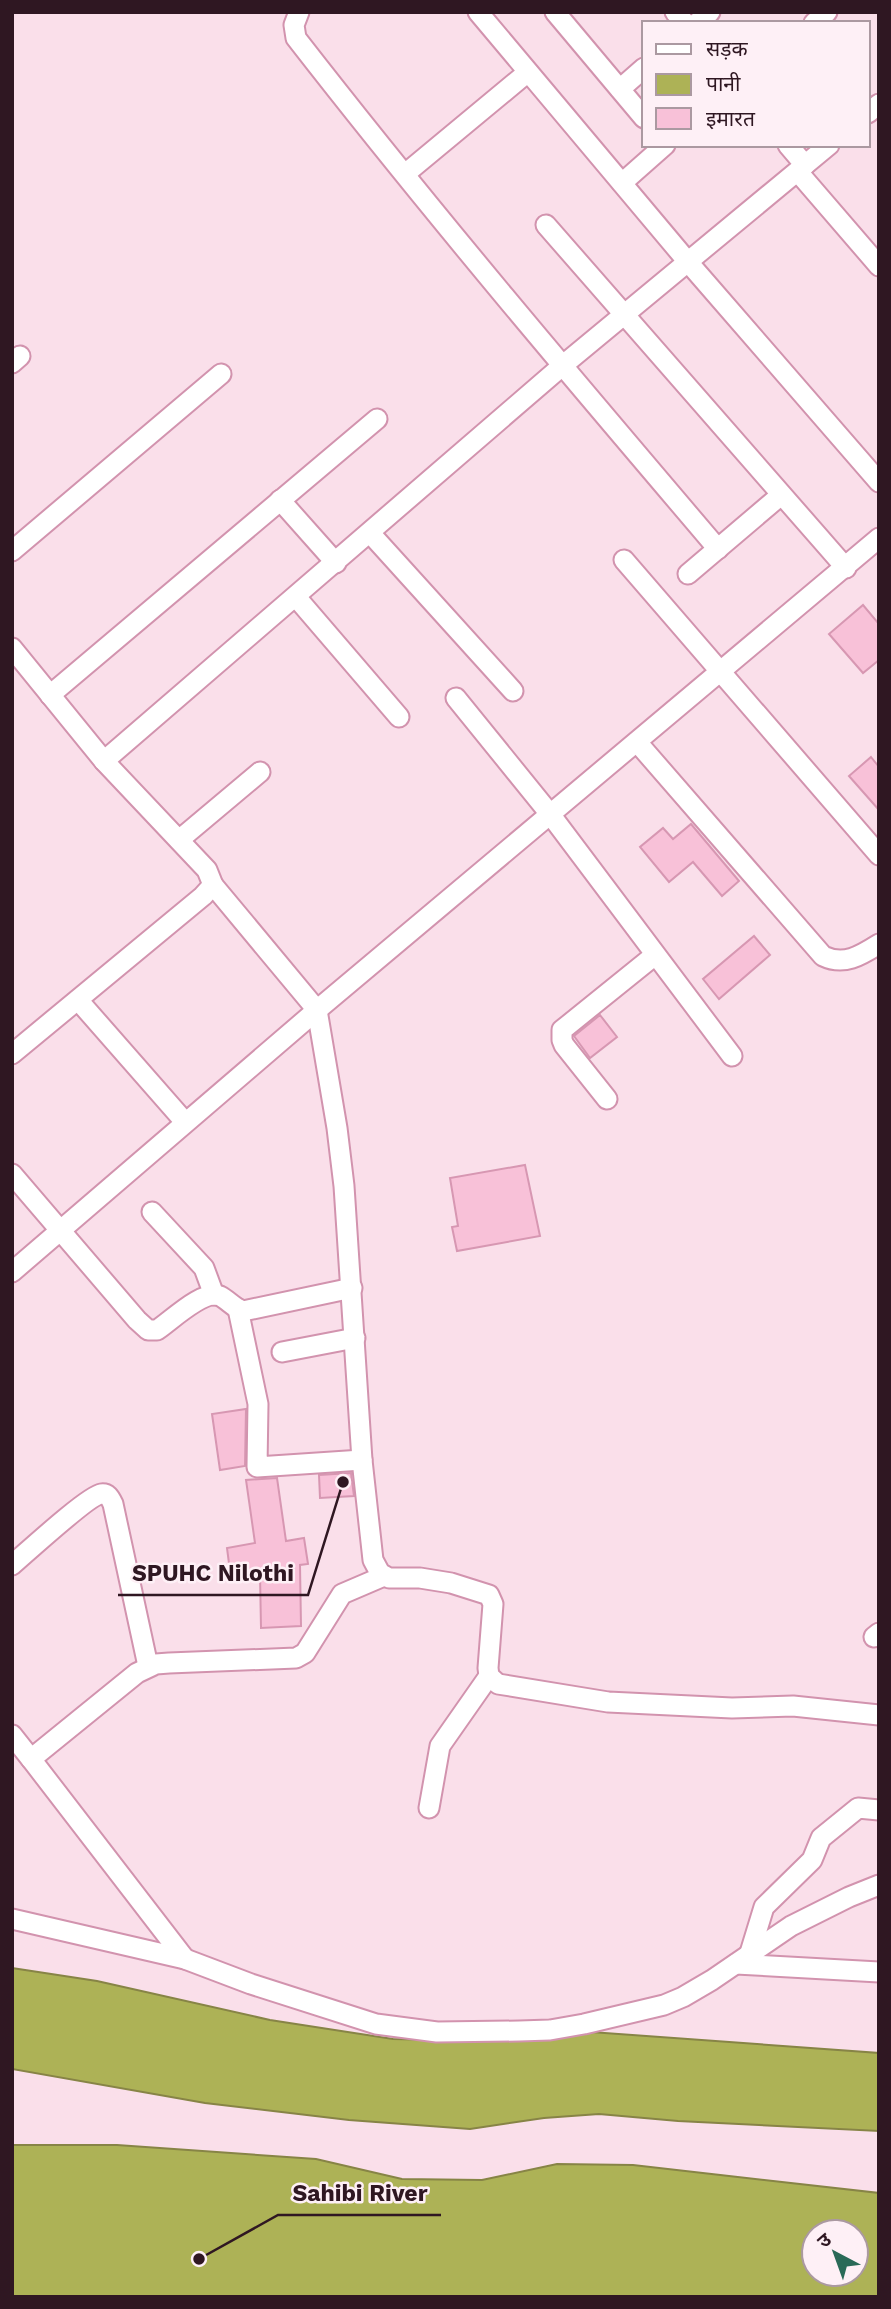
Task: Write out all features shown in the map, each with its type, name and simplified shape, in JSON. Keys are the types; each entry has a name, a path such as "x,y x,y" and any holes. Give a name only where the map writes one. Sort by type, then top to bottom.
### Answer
{"street":[{"path":"299,12 294,25 296,38 562,366 718,549"},
{"path":"478,12 688,262 879,482"},
{"path":"555,12 642,116"},
{"path":"620,89 642,70"},
{"path":"405,174 528,72"},
{"path":"622,183 663,147"},
{"path":"789,147 802,168 872,245 879,266"},
{"path":"104,761 562,366 828,147"},
{"path":"546,225 846,568"},
{"path":"12,551 221,374"},
{"path":"50,695 377,419"},
{"path":"688,574 781,495"},
{"path":"280,500 336,562"},
{"path":"370,533 513,691"},
{"path":"12,1272 317,1010 879,538"},
{"path":"624,560 879,855"},
{"path":"296,597 399,717"},
{"path":"12,648 104,761 207,870 214,885 317,1010 344,1186 362,1460 373,1560 384,1576"},
{"path":"456,698 550,814 732,1056"},
{"path":"637,742 822,956 833,961 843,961 862,955 879,944"},
{"path":"179,840 260,772"},
{"path":"12,1054 214,885"},
{"path":"607,1099 564,1045 562,1030 655,955"},
{"path":"78,1000 185,1122"},
{"path":"12,1174 148,1330 157,1330 196,1301 214,1295 222,1297 239,1309 254,1310 352,1288"},
{"path":"152,1212 204,1268 214,1295"},
{"path":"239,1309 258,1404 257,1467 362,1460"},
{"path":"282,1352 355,1338"},
{"path":"12,1565 97,1495 109,1496 127,1563 148,1666"},
{"path":"31,1759 148,1666 296,1658 305,1653 342,1594 384,1576 451,1583 489,1595 493,1604 489,1676 503,1686 608,1702 732,1707 793,1706 879,1715"},
{"path":"429,1808 440,1746 489,1676"},
{"path":"12,1735 186,1959"},
{"path":"743,1960 764,1906 812,1860 821,1838 858,1808 879,1810"},
{"path":"13,1919 186,1959 251,1984 376,2024 437,2032 550,2030 664,2006 743,1960 791,1926 879,1885"},
{"path":"743,1960 879,1972"}],"water":[{"path":"12,1968 97,1981 270,2020 393,2039 486,2041 591,2032 879,2053 879,2131 678,2121 599,2114 544,2118 470,2129 349,2120 205,2103 12,2069"},
{"path":"12,2145 117,2145 316,2159 402,2179 482,2180 557,2164 633,2165 879,2193 879,2297 12,2297"}],"building":[{"path":"863,605 879,624 879,660 863,673 829,634"},
{"path":"871,757 879,767 879,810 849,776"},
{"path":"691,824 739,881 722,896 693,862 669,882 640,847 663,828 673,839"},
{"path":"754,936 770,955 719,999 703,979"},
{"path":"600,1015 617,1037 590,1058 574,1036"},
{"path":"525,1165 540,1236 457,1251 452,1227 458,1226 450,1178"},
{"path":"246,1409 245,1466 220,1470 212,1414"},
{"path":"351,1473 354,1496 320,1498 319,1475"},
{"path":"277,1478 286,1541 304,1538 308,1564 300,1565 301,1626 261,1628 260,1575 231,1579 227,1548 255,1543 246,1480"}],"place":[{"name":"SPUHC Nilothi","path":"343,1482"},
{"name":"Sahibi River","path":"199,2259"}]}
